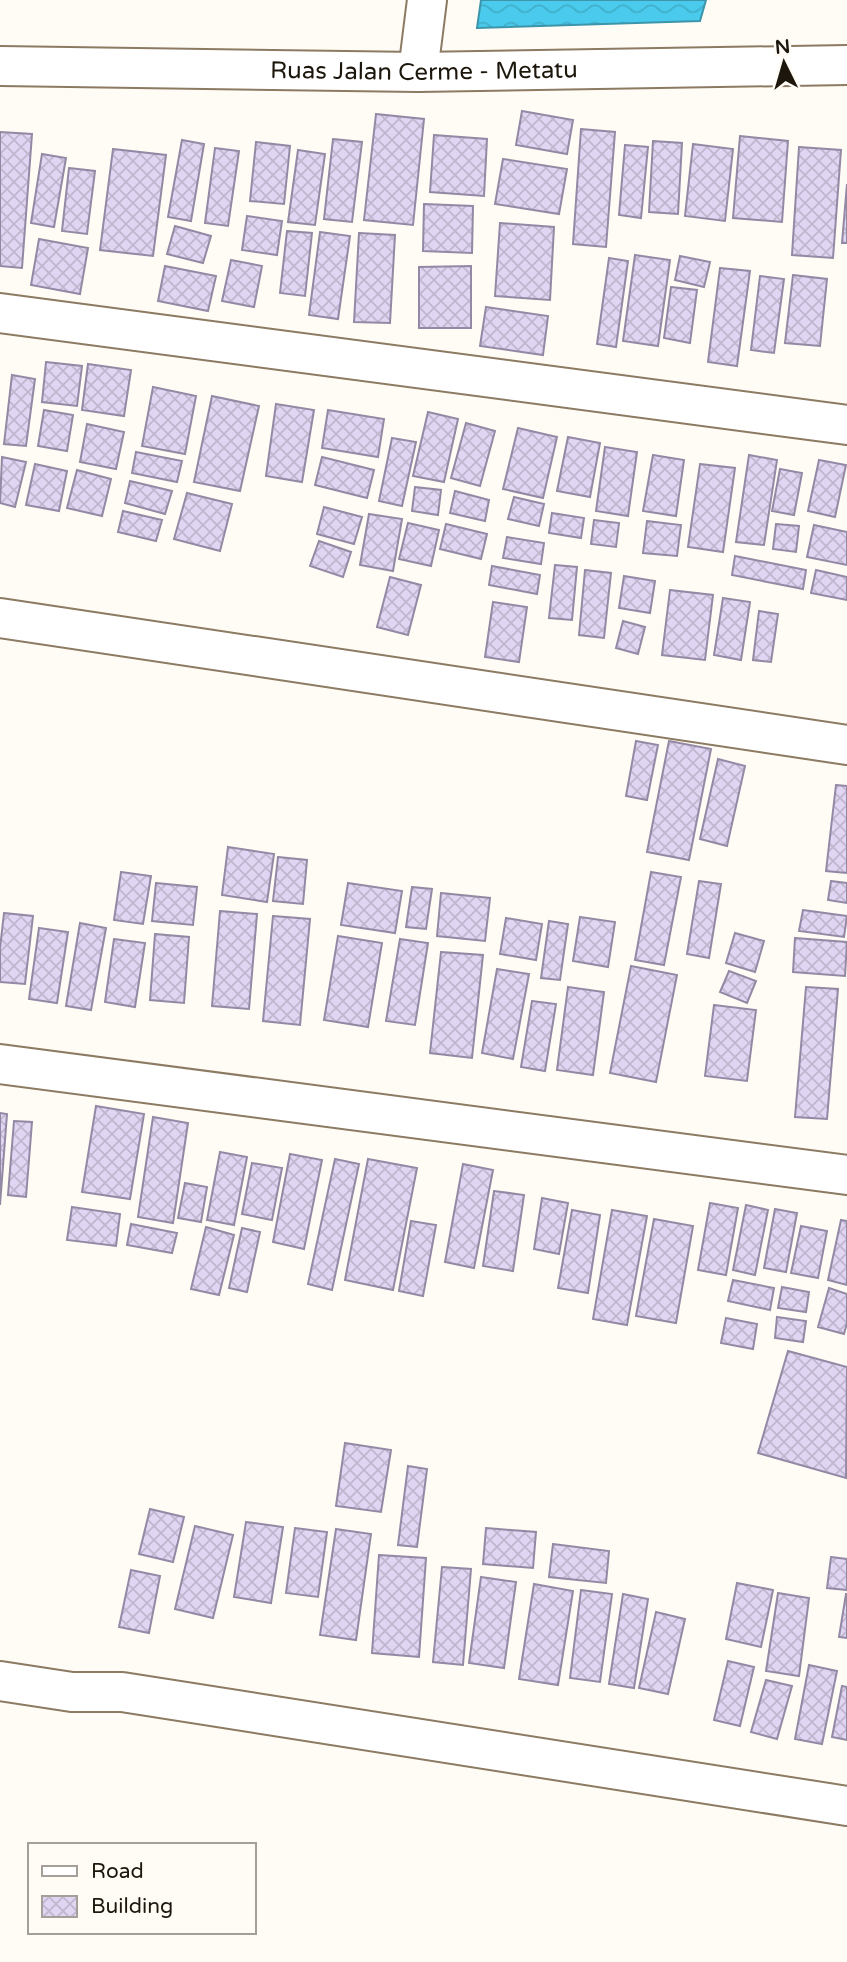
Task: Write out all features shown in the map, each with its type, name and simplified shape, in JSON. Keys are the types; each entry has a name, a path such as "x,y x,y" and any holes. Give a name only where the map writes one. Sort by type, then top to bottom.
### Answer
{"street":[{"path":"418,72 427,0"},
{"name":"Ruas Jalan Cerme - Metatu","path":"0,66 418,72 847,65"},
{"path":"0,313 847,425"},
{"path":"0,618 847,745"},
{"path":"0,1064 847,1175"},
{"path":"0,1681 72,1692 122,1692 847,1806"}],"water":[{"path":"481,0 706,0 700,21 477,28"}],"building":[{"path":"522,111 573,120 567,154 516,145"},
{"path":"376,114 424,119 413,225 364,220"},
{"path":"581,129 615,132 606,247 573,244"},
{"path":"0,132 32,134 22,268 0,266"},
{"path":"434,135 487,139 484,196 430,192"},
{"path":"740,136 788,141 782,222 733,218"},
{"path":"333,139 362,142 352,222 324,219"},
{"path":"182,140 204,144 191,221 168,217"},
{"path":"653,141 682,143 678,214 649,212"},
{"path":"256,142 290,146 284,204 250,201"},
{"path":"693,144 733,149 725,221 685,216"},
{"path":"625,145 648,147 641,218 619,215"},
{"path":"799,147 841,150 833,258 792,255"},
{"path":"215,148 239,151 228,226 205,223"},
{"path":"113,149 166,155 153,256 100,250"},
{"path":"298,150 325,154 315,225 288,222"},
{"path":"42,154 66,158 54,227 31,223"},
{"path":"503,159 567,169 559,214 495,204"},
{"path":"69,168 95,171 87,234 62,231"},
{"path":"847,184 847,243 842,243"},
{"path":"424,204 473,206 472,253 423,251"},
{"path":"247,216 282,221 277,255 242,250"},
{"path":"500,223 554,227 550,300 495,296"},
{"path":"175,226 211,236 203,263 167,254"},
{"path":"287,231 312,233 305,296 280,293"},
{"path":"320,232 350,236 338,319 309,315"},
{"path":"359,233 395,235 390,323 354,322"},
{"path":"39,239 88,248 80,294 31,285"},
{"path":"635,255 670,260 658,346 623,341"},
{"path":"680,256 710,262 704,287 675,280"},
{"path":"609,258 628,261 616,347 597,344"},
{"path":"231,260 262,266 254,307 222,301"},
{"path":"165,266 216,276 208,311 158,301"},
{"path":"471,266 471,328 419,328 419,267"},
{"path":"720,268 750,271 737,366 708,362"},
{"path":"793,275 827,279 820,346 785,343"},
{"path":"760,276 784,279 774,353 751,350"},
{"path":"671,287 697,290 690,343 664,338"},
{"path":"486,307 548,316 543,355 480,346"},
{"path":"46,362 82,366 77,406 42,402"},
{"path":"88,364 131,370 124,416 82,410"},
{"path":"12,375 35,379 26,446 4,444"},
{"path":"153,387 196,396 185,454 142,446"},
{"path":"212,396 259,406 240,491 194,482"},
{"path":"276,404 314,410 302,482 266,476"},
{"path":"44,410 73,415 67,451 38,446"},
{"path":"328,410 384,419 378,457 322,448"},
{"path":"428,412 458,419 444,482 413,476"},
{"path":"466,423 495,431 480,486 451,478"},
{"path":"87,424 124,432 116,469 80,462"},
{"path":"518,428 557,437 543,498 503,489"},
{"path":"568,437 600,443 590,497 557,491"},
{"path":"392,438 416,442 402,506 379,501"},
{"path":"605,447 637,452 628,516 596,511"},
{"path":"136,452 182,461 177,482 132,473"},
{"path":"653,455 684,460 676,516 643,511"},
{"path":"749,455 777,460 764,545 736,542"},
{"path":"2,457 26,462 15,507 0,503"},
{"path":"322,457 374,470 367,498 315,485"},
{"path":"819,460 846,465 835,517 808,511"},
{"path":"35,464 67,471 59,511 26,505"},
{"path":"700,464 735,468 723,552 688,547"},
{"path":"780,469 802,473 794,515 772,511"},
{"path":"77,470 111,479 102,516 67,508"},
{"path":"130,481 172,491 165,514 125,503"},
{"path":"415,487 441,490 438,515 412,511"},
{"path":"455,491 489,500 485,521 450,513"},
{"path":"187,493 232,504 220,551 174,539"},
{"path":"514,497 544,504 539,526 508,519"},
{"path":"324,507 362,517 354,544 317,534"},
{"path":"123,511 162,520 156,541 118,532"},
{"path":"552,513 584,518 581,538 549,533"},
{"path":"369,514 402,519 393,571 360,565"},
{"path":"594,520 619,523 616,547 591,544"},
{"path":"647,521 681,525 677,556 643,553"},
{"path":"408,523 439,530 431,566 399,559"},
{"path":"446,524 487,534 481,559 440,549"},
{"path":"776,524 799,526 796,552 773,549"},
{"path":"814,525 847,532 847,565 807,557"},
{"path":"507,537 544,543 541,564 503,558"},
{"path":"319,541 351,552 343,577 310,566"},
{"path":"735,556 806,570 803,589 732,575"},
{"path":"555,565 577,567 572,620 549,618"},
{"path":"492,566 540,575 537,594 489,585"},
{"path":"585,570 611,573 604,638 579,635"},
{"path":"816,570 847,577 847,600 811,593"},
{"path":"624,576 655,581 650,613 619,608"},
{"path":"390,577 421,585 408,635 377,627"},
{"path":"670,590 713,595 705,660 662,655"},
{"path":"723,598 750,602 741,660 714,655"},
{"path":"493,602 527,607 519,662 485,657"},
{"path":"759,611 778,614 771,662 753,660"},
{"path":"623,621 645,627 638,654 616,648"},
{"path":"636,741 658,745 647,800 626,796"},
{"path":"669,741 711,749 689,860 647,852"},
{"path":"718,759 745,766 727,846 700,839"},
{"path":"836,785 847,786 847,873 826,871"},
{"path":"228,847 274,854 267,902 222,895"},
{"path":"278,857 307,860 303,904 273,901"},
{"path":"121,872 151,876 143,924 114,920"},
{"path":"651,872 681,877 664,965 635,960"},
{"path":"699,881 721,884 709,958 687,954"},
{"path":"831,881 847,883 847,903 828,900"},
{"path":"156,883 197,887 193,925 152,921"},
{"path":"348,883 402,891 395,933 341,925"},
{"path":"412,887 432,889 426,929 406,927"},
{"path":"441,893 490,898 485,941 437,936"},
{"path":"803,910 847,916 844,937 799,931"},
{"path":"220,911 257,914 249,1009 212,1006"},
{"path":"4,913 33,916 25,984 0,982"},
{"path":"273,916 310,919 300,1025 263,1021"},
{"path":"580,917 615,922 608,967 573,961"},
{"path":"506,918 542,924 536,960 500,954"},
{"path":"549,921 568,924 560,980 541,978"},
{"path":"80,923 106,928 91,1010 66,1006"},
{"path":"39,928 68,932 57,1003 29,999"},
{"path":"735,933 764,941 755,972 726,963"},
{"path":"155,934 189,937 184,1003 150,1000"},
{"path":"338,936 382,943 368,1027 324,1020"},
{"path":"795,938 847,942 845,976 793,972"},
{"path":"114,939 145,943 135,1007 105,1002"},
{"path":"400,939 428,943 415,1025 386,1021"},
{"path":"441,952 483,955 472,1058 430,1053"},
{"path":"631,966 677,975 656,1082 610,1073"},
{"path":"497,969 529,974 513,1059 482,1053"},
{"path":"729,971 756,981 747,1003 720,992"},
{"path":"568,987 604,992 593,1075 557,1070"},
{"path":"806,987 838,989 827,1119 795,1117"},
{"path":"532,1001 556,1004 545,1071 521,1067"},
{"path":"714,1005 756,1010 747,1081 705,1076"},
{"path":"96,1106 144,1114 130,1199 82,1192"},
{"path":"0,1113 7,1114 0,1205"},
{"path":"153,1117 188,1123 173,1223 138,1217"},
{"path":"14,1121 32,1122 26,1197 8,1195"},
{"path":"220,1152 247,1157 234,1225 207,1220"},
{"path":"290,1154 322,1160 304,1249 273,1242"},
{"path":"335,1159 359,1164 332,1290 308,1284"},
{"path":"368,1159 417,1168 393,1290 345,1280"},
{"path":"252,1163 282,1168 272,1220 242,1214"},
{"path":"463,1164 493,1170 474,1268 445,1262"},
{"path":"185,1183 207,1187 201,1222 178,1218"},
{"path":"494,1191 524,1195 513,1271 483,1266"},
{"path":"542,1198 568,1203 559,1254 534,1249"},
{"path":"710,1203 738,1208 726,1275 698,1270"},
{"path":"746,1205 768,1210 755,1275 733,1270"},
{"path":"72,1207 120,1214 116,1246 67,1240"},
{"path":"775,1209 797,1213 786,1272 764,1268"},
{"path":"572,1210 600,1215 588,1293 558,1288"},
{"path":"612,1210 647,1216 627,1325 593,1319"},
{"path":"654,1219 693,1226 676,1323 636,1316"},
{"path":"841,1220 847,1221 847,1285 828,1280"},
{"path":"411,1221 436,1225 423,1296 399,1291"},
{"path":"131,1224 177,1233 172,1253 127,1245"},
{"path":"801,1226 827,1231 818,1278 791,1273"},
{"path":"206,1227 234,1235 219,1295 191,1289"},
{"path":"242,1228 260,1232 247,1292 229,1288"},
{"path":"733,1280 774,1288 770,1310 728,1301"},
{"path":"782,1287 809,1292 806,1312 778,1308"},
{"path":"829,1288 847,1294 847,1323 844,1334 818,1327"},
{"path":"777,1317 806,1321 803,1342 775,1338"},
{"path":"726,1318 757,1324 753,1349 721,1343"},
{"path":"788,1351 847,1367 846,1478 758,1453"},
{"path":"345,1443 391,1450 381,1512 336,1506"},
{"path":"408,1466 427,1469 417,1547 398,1545"},
{"path":"150,1509 184,1517 173,1562 139,1554"},
{"path":"246,1522 283,1527 271,1603 234,1597"},
{"path":"195,1526 233,1535 213,1618 175,1609"},
{"path":"295,1528 327,1532 318,1597 286,1593"},
{"path":"486,1528 536,1532 533,1568 483,1564"},
{"path":"336,1529 371,1534 356,1640 320,1635"},
{"path":"553,1544 609,1551 606,1583 549,1577"},
{"path":"379,1555 426,1558 419,1657 372,1653"},
{"path":"831,1557 847,1559 847,1590 827,1588"},
{"path":"442,1567 471,1569 463,1665 433,1662"},
{"path":"131,1570 160,1576 149,1633 119,1627"},
{"path":"481,1577 516,1582 504,1668 469,1663"},
{"path":"737,1583 773,1590 761,1647 726,1639"},
{"path":"534,1584 573,1591 558,1685 519,1679"},
{"path":"581,1590 612,1594 600,1682 570,1678"},
{"path":"778,1593 809,1598 799,1676 766,1671"},
{"path":"623,1594 648,1599 634,1688 609,1684"},
{"path":"847,1594 847,1638 839,1637"},
{"path":"656,1612 685,1619 668,1694 639,1688"},
{"path":"728,1661 754,1667 740,1726 714,1720"},
{"path":"809,1665 837,1671 822,1744 795,1739"},
{"path":"766,1680 792,1686 777,1739 751,1732"},
{"path":"842,1686 847,1687 847,1740 832,1737"}]}
